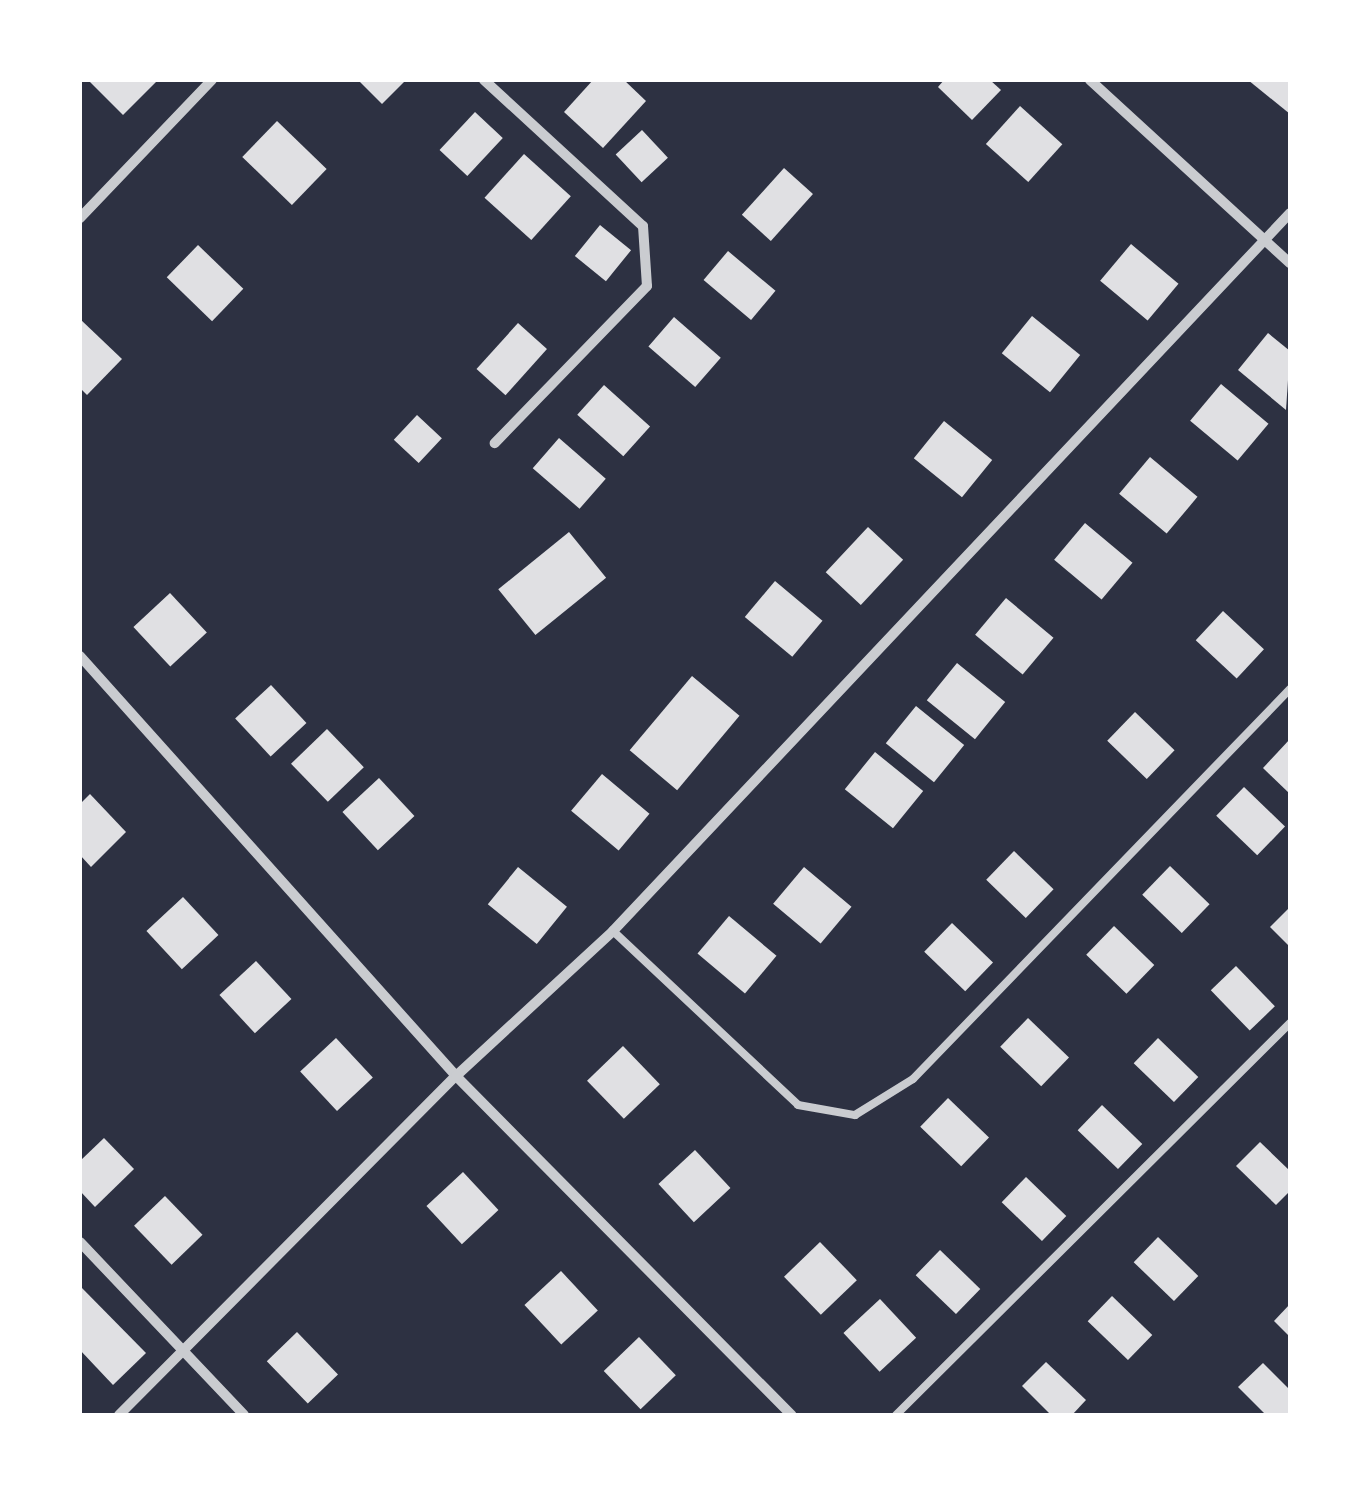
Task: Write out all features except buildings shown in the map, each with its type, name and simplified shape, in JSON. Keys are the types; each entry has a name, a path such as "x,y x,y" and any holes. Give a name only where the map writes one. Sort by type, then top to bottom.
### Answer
{"street":[{"path":"80,218 212,80"},
{"path":"484,80 644,226 647,286 496,443"},
{"path":"1090,80 1290,263"},
{"path":"119,1415 456,1076 613,931 1290,213"},
{"path":"80,656 456,1076 791,1415"},
{"path":"80,1242 244,1415"}],"lane":[{"path":"613,931 798,1105 856,1115 913,1079 1290,688"},
{"path":"896,1415 1290,1024"}]}
